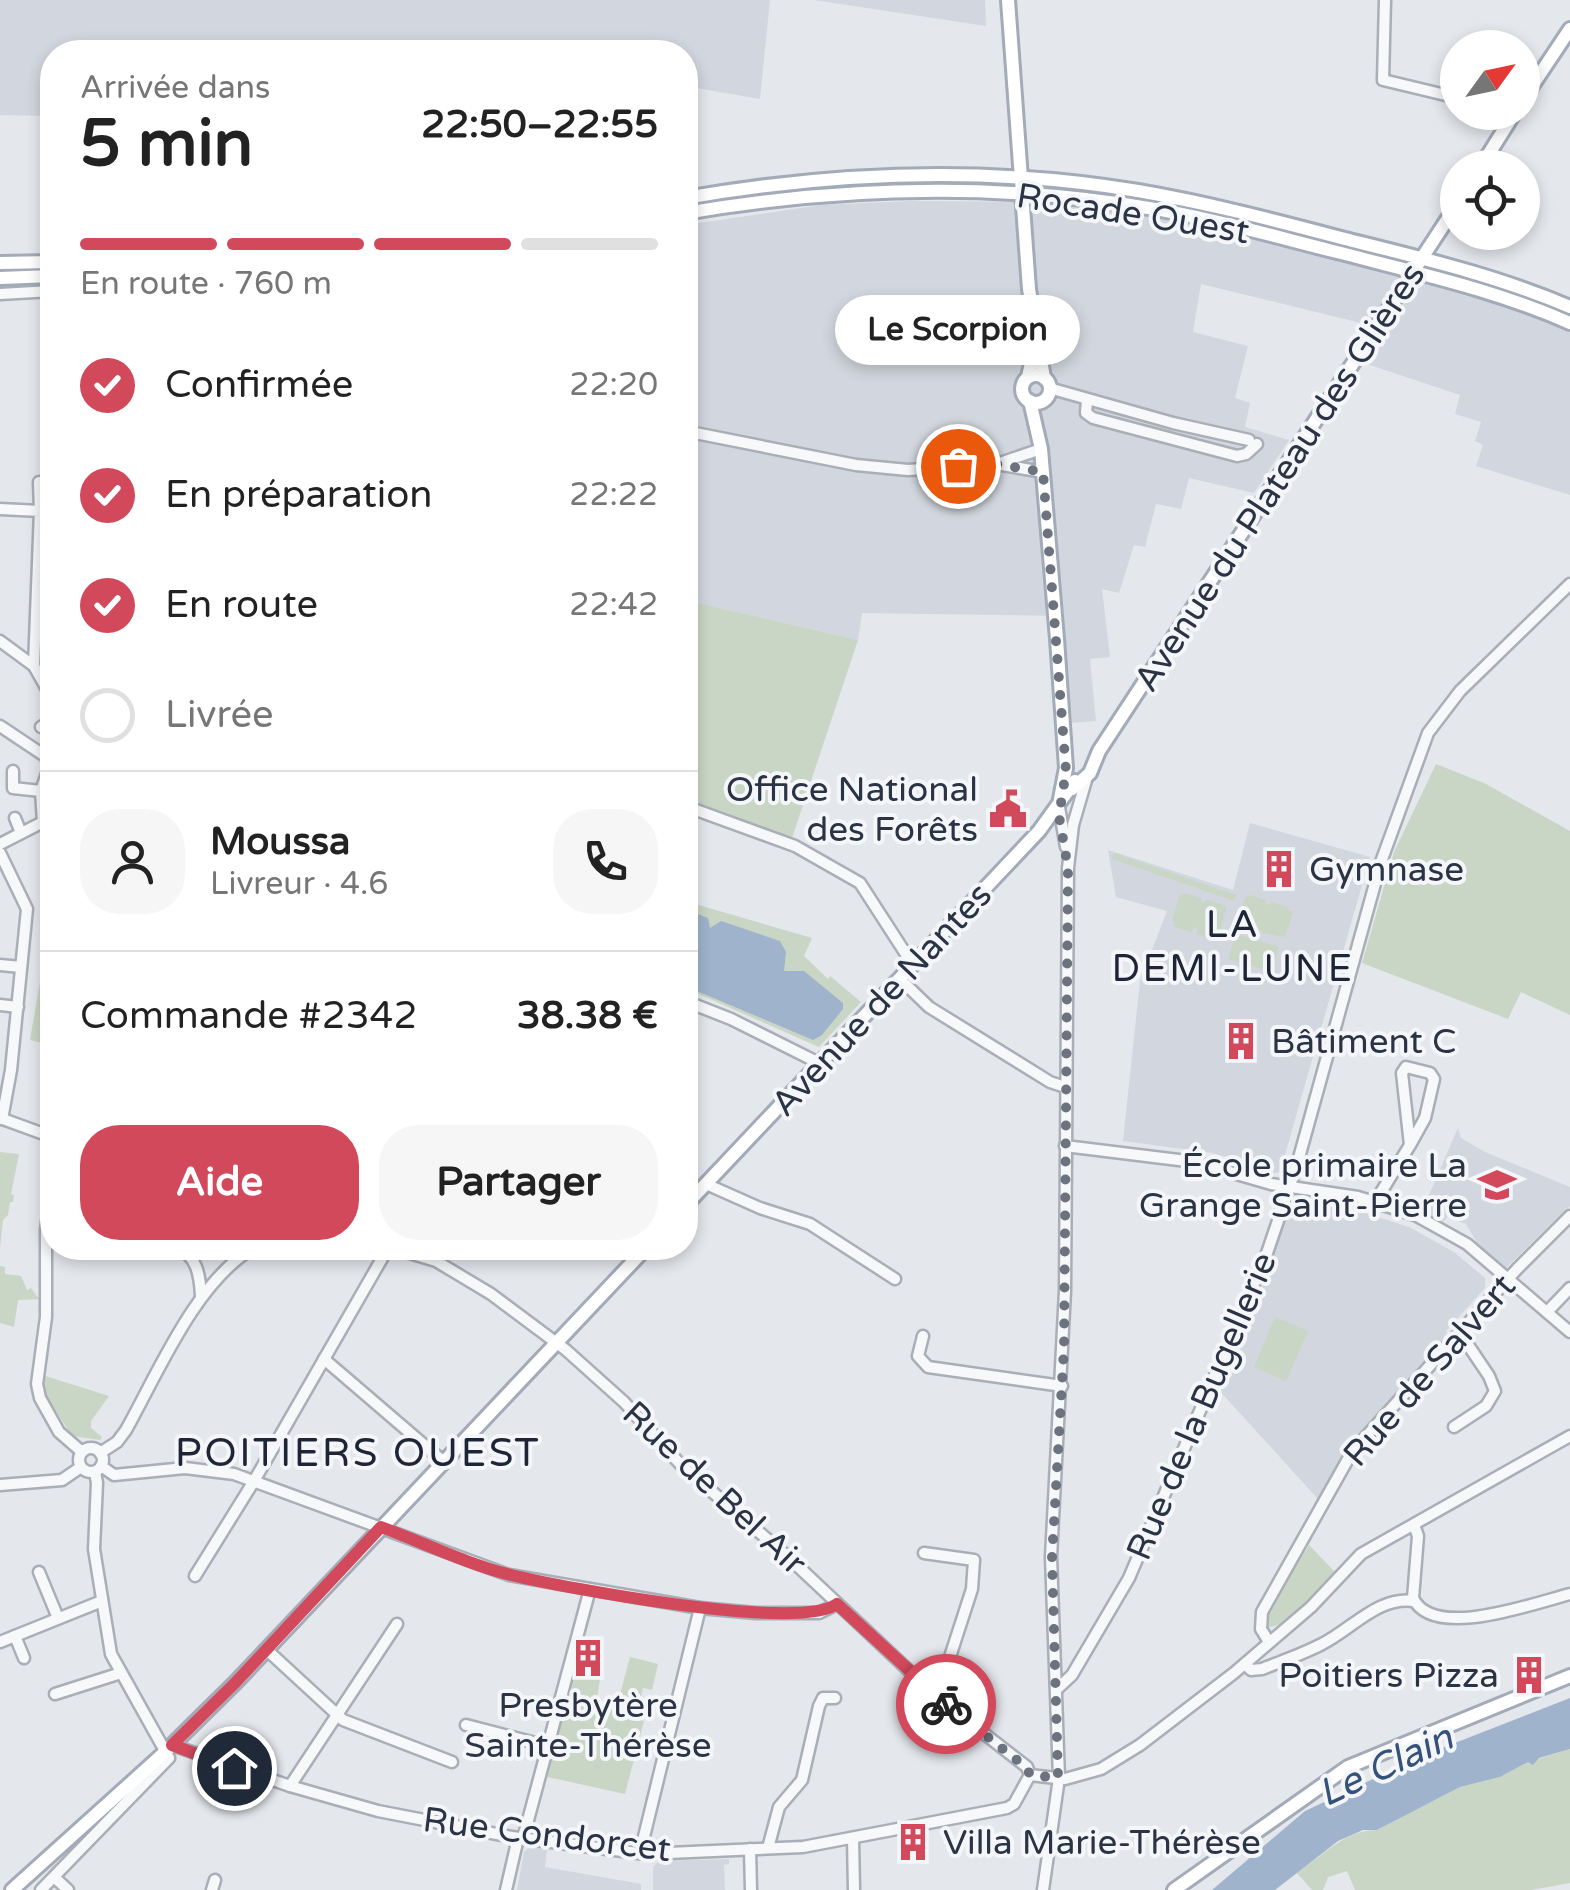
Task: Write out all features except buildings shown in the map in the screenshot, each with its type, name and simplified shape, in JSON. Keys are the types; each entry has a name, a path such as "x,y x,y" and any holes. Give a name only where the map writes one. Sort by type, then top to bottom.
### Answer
{"main road":[{"path":"1008,0 1029,288 1042,392 1041,449 1066,771 1072,789"},
{"path":"1540,79 1565,48 1570,28"},
{"name":"Rocade Ouest","path":"698,196 845,178 1021,186 1158,210 1413,272 1484,291 1570,323"},
{"path":"1021,186 1155,195 1422,258 1570,307"},
{"name":"Rocade Ouest","path":"698,210 846,192 1021,186"},
{"name":"Avenue du Plateau des Glières","path":"1072,789 1087,777 1099,751 1440,230"},
{"path":"0,263 40,262"},
{"path":"0,278 40,276"},
{"path":"1029,288 1026,306 1031,364 1022,388 1042,392"},
{"path":"1028,377 1037,375 1042,392"},
{"name":"Avenue du Plateau des Glières","path":"1072,789 1084,766 1099,751"},
{"path":"1059,806 1066,771"},
{"name":"Avenue de Nantes","path":"698,1192 900,980 1072,789"},
{"path":"9,1890 151,1764 171,1751 635,1260"},
{"path":"1174,1890 1338,1773 1570,1676"}],"street":[{"path":"1384,0 1382,80 1440,94"},
{"path":"0,294 40,292"},
{"path":"1042,392 1253,442"},
{"path":"698,434 844,464 892,469 996,464 1043,472"},
{"path":"996,464 1041,449"},
{"path":"34,666 39,482"},
{"path":"0,509 40,511"},
{"name":"Rue de la Bugellerie","path":"1058,1688 1072,1674 1129,1578 1267,1253 1290,1187 1381,862 1428,733 1460,691 1570,584"},
{"path":"0,641 34,666 40,677"},
{"path":"0,726 40,753"},
{"path":"13,770 12,788 40,791"},
{"path":"1043,1890 1058,1778 1052,1557 1062,1386 1068,868 1074,824 1087,777"},
{"path":"1072,789 1074,824"},
{"path":"1059,806 1068,868"},
{"path":"698,811 795,846 860,883 913,965"},
{"path":"16,818 21,834"},
{"path":"0,844 40,824"},
{"path":"0,854 27,910 18,1007 1,1119 40,1133"},
{"path":"0,965 21,967"},
{"path":"900,980 929,1007 1065,1088"},
{"path":"0,1005 18,1007"},
{"path":"698,1006 820,1064"},
{"path":"1375,1202 1410,1144 1425,1116 1434,1079 1430,1073 1406,1067 1402,1073 1410,1144"},
{"path":"1065,1146 1195,1162 1290,1187 1375,1202 1416,1215 1452,1234 1570,1332"},
{"path":"706,1184 760,1208 810,1224 895,1279"},
{"name":"Rue de Salvert","path":"1269,1642 1261,1629 1262,1612 1346,1461 1508,1279 1570,1216"},
{"path":"46,1260 46,1317 38,1390 59,1432 82,1452"},
{"path":"192,1260 201,1296"},
{"path":"100,1452 117,1442 126,1430 201,1296 229,1260"},
{"path":"195,1576 384,1260"},
{"name":"Rue de Bel Air","path":"433,1260 491,1294 624,1402 680,1465 937,1698 1029,1771"},
{"path":"1547,1312 1570,1288"},
{"path":"1454,1428 1486,1406 1495,1391 1460,1333"},
{"path":"923,1336 918,1356 928,1367 1062,1386"},
{"path":"324,1359 444,1462"},
{"path":"1029,1771 1058,1778 1079,1777 1101,1769 1245,1664 1362,1554 1570,1436"},
{"path":"82,1452 93,1448 100,1452"},
{"path":"81,1467 82,1452"},
{"path":"41,1890 171,1751 110,1654 94,1550 100,1452"},
{"path":"81,1467 88,1472 98,1469 114,1475 184,1468 234,1474 509,1574 590,1589 700,1608 756,1613 819,1613 837,1604"},
{"path":"0,1485 62,1480 81,1467"},
{"path":"1414,1526 1418,1536 1414,1602"},
{"path":"924,1552 974,1560 972,1589 937,1698"},
{"path":"39,1572 58,1618"},
{"path":"506,1890 590,1589"},
{"path":"1245,1664 1252,1670 1262,1669 1325,1643 1400,1600 1414,1602 1431,1616 1469,1618 1570,1594"},
{"path":"0,1642 102,1601"},
{"path":"640,1852 700,1608"},
{"path":"290,1786 397,1624"},
{"path":"16,1636 24,1658"},
{"path":"266,1650 343,1720 452,1762"},
{"path":"55,1694 121,1673"},
{"path":"768,1848 779,1808 802,1780 819,1706 823,1698 835,1698"},
{"path":"466,1725 547,1746"},
{"name":"Rue Condorcet","path":"171,1751 378,1811 521,1838 640,1852 768,1848 853,1838 1011,1807 1029,1771"},
{"path":"853,1838 854,1890"},
{"path":"750,1849 750,1890"},
{"path":"54,1877 68,1890"},
{"path":"0,1882 9,1890"}],"shaded area":[{"path":"0,0 770,0 760,99 698,88 698,40 40,40 40,116 0,115"},
{"path":"814,0 985,0 986,26"},
{"path":"1058,202 1181,221 1449,288 1537,317 1570,332 1570,495 1476,466 1483,445 1475,441 1481,422 1455,414 1460,395 1367,364 1386,337 1365,324 1201,284 1193,332 1248,346 1235,398 1250,403 1245,427 1289,440 1254,493 1189,478 1181,509 1156,504 1145,547 1134,545 1119,593 1102,589 1110,657 1090,659 1096,721 1072,723 1062,616 862,613 858,640 698,603 698,223 821,205"},
{"path":"1250,823 1370,857 1280,1172 1275,1173 1213,1153 1123,1141 1140,981 1167,911 1116,897 1108,850 1233,890"},
{"name":"École primaire La Grange Saint-Pierre","path":"1458,1128 1461,1138 1485,1152 1570,1187 1570,1206 1506,1268 1480,1248 1466,1224 1447,1217 1443,1222 1422,1211"},
{"path":"1296,1201 1359,1211 1409,1227 1454,1252 1485,1278 1485,1288 1446,1331 1449,1337 1346,1449 1318,1499 1216,1387"},
{"path":"531,1846 547,1848 545,1867 641,1884 641,1890 517,1890 524,1852"},
{"path":"729,1859 729,1864 724,1865 725,1890 653,1890 653,1867 659,1861"}],"green space":[{"path":"698,603 858,640 792,838 698,805"},
{"path":"1436,764 1486,784 1570,831 1570,1015 1521,992 1508,1019 1362,963 1394,852"},
{"path":"1114,853 1236,895 1234,901 1112,859"},
{"path":"1184,893 1201,898 1201,902 1224,905 1219,934 1214,939 1196,934 1198,929 1194,927 1192,932 1174,927 1179,896"},
{"path":"1249,895 1266,900 1266,904 1289,907 1293,912 1285,937 1240,927 1237,923"},
{"path":"698,905 812,938 804,956 861,1002 819,1047 698,994"},
{"path":"1236,934 1279,947 1272,972 1228,959"},
{"path":"40,982 40,1042 30,1040"},
{"path":"0,1152 19,1154 13,1202 3,1220 0,1248"},
{"path":"0,1266 5,1267 5,1274 21,1276 27,1290 31,1288 39,1299 18,1300 14,1327 0,1323"},
{"path":"1275,1317 1308,1331 1286,1381 1254,1367"},
{"path":"42,1375 109,1396 91,1421 91,1428 102,1437 100,1440 72,1436 45,1394"},
{"path":"1309,1545 1335,1572 1297,1614 1269,1627 1268,1618 1276,1597"},
{"path":"630,1657 658,1664 652,1690 643,1688 635,1718 644,1721 625,1794 543,1776 574,1666 601,1673 597,1698 601,1710 607,1712 619,1698"},
{"path":"1570,1749 1570,1883 1531,1890 1355,1890 1347,1871 1328,1877 1323,1890 1312,1890 1296,1872 1354,1834 1377,1830 1460,1787 1500,1777 1528,1762"}],"water":[{"path":"698,914 708,918 710,928 721,921 780,941 786,952 784,971 804,971 843,1003 843,1009 822,1035 813,1040 698,991"},
{"path":"1570,1698 1570,1749 1539,1758 1533,1765 1528,1762 1500,1777 1460,1787 1377,1830 1363,1830 1338,1841 1275,1890 1212,1890 1305,1811 1424,1755"}],"way so far":[{"path":"946,1704 1027,1768 1030,1775 1058,1778 1052,1557 1066,1272 1068,868 1059,816 1066,771 1057,639 1043,472 996,464 958,466"}],"place":[{"name":"Le Scorpion","path":"958,466"},
{"name":"Office National des Forêts","path":"1008,809"},
{"name":"Gymnase","path":"1279,869"},
{"name":"Bâtiment C","path":"1241,1041"},
{"name":"École primaire La Grange Saint-Pierre","path":"1497,1185"},
{"name":"Presbytère Sainte-Thérèse","path":"588,1658"},
{"name":"Poitiers Pizza","path":"1529,1675"},
{"name":"Villa Marie-Thérèse","path":"913,1842"}],"district":[{"name":"LA DEMI-LUNE","path":"1233,946"},
{"name":"POITIERS OUEST","path":"358,1452"}],"route":[{"path":"234,1768 172,1745 381,1527 509,1574 700,1608 819,1613 837,1604 946,1704"}],"water label":[{"name":"Le Clain","path":"1385,1765"}]}
